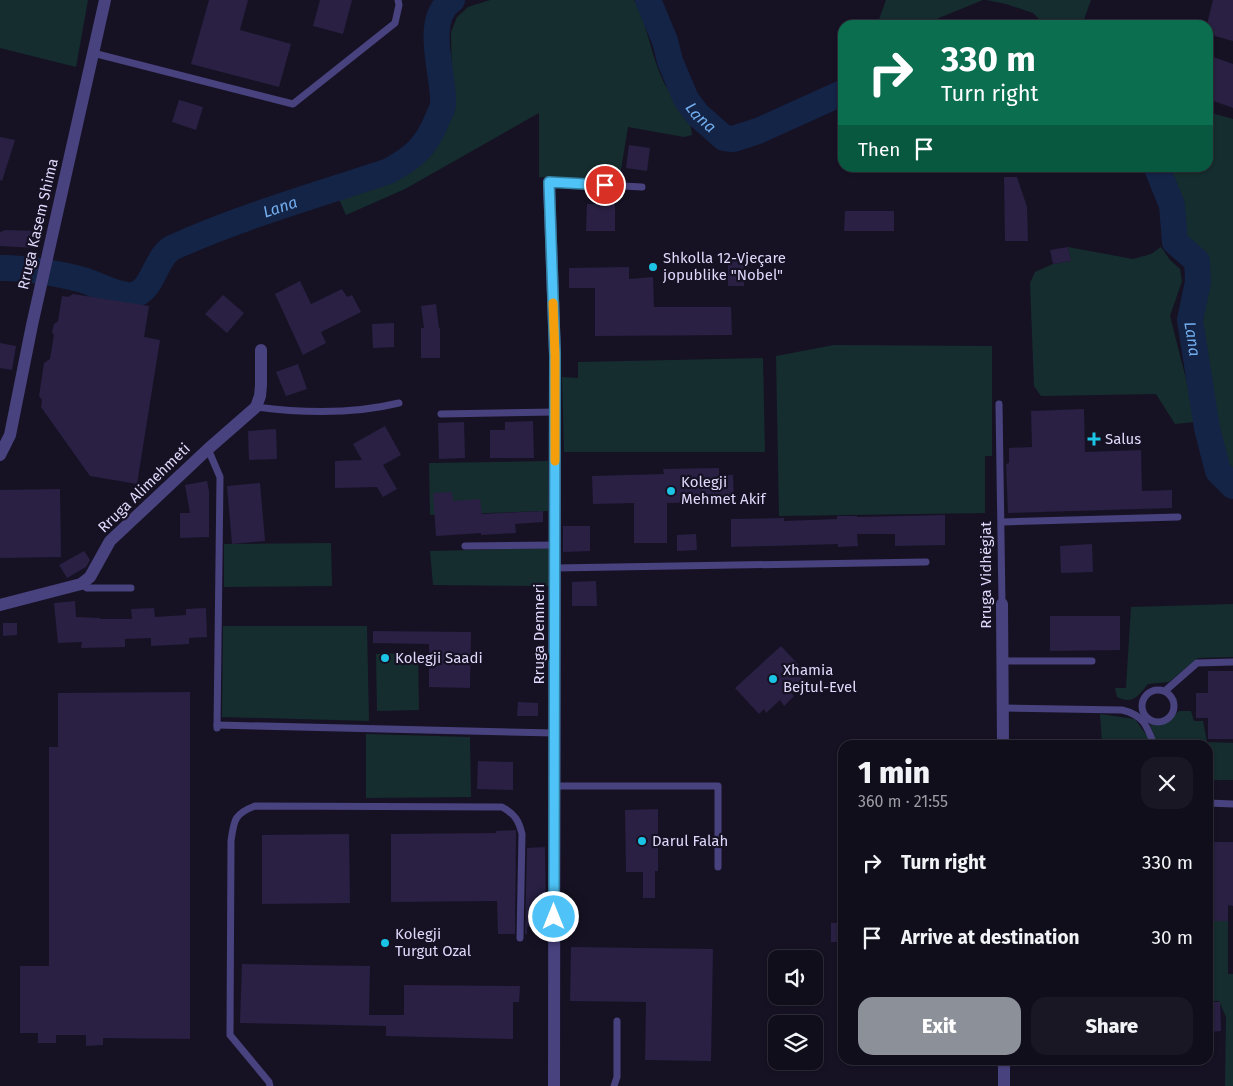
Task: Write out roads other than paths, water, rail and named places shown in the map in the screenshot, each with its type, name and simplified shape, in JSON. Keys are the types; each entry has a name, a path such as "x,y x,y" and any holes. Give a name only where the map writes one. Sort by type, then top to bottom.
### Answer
{"street":[{"name":"Rruga Kasem Shima","path":"0,455 10,434 32,326 105,0"},
{"name":"Rruga Demneri","path":"549,182 555,355 554,1086"},
{"path":"256,407 261,385 261,350"},
{"name":"Rruga Alimehmeti","path":"81,584 90,577 110,540 256,407"},
{"path":"0,605 81,584"},
{"name":"Rruga Vidhëgjat","path":"1002,604 1003,740"},
{"path":"1004,1065 1004,1086"}],"lane":[{"path":"93,53 293,104 395,23 399,6 398,0"},
{"path":"549,182 642,188"},
{"path":"256,407 310,410 366,410 400,403"},
{"name":"Rruga Vidhëgjat","path":"999,404 1002,604"},
{"path":"441,414 555,412"},
{"path":"208,449 220,477 217,727 555,733"},
{"path":"1002,522 1178,517"},
{"path":"465,546 555,545"},
{"path":"555,568 926,562"},
{"path":"81,584 87,588 131,588"},
{"path":"1002,661 1092,661"},
{"path":"1165,691 1197,663 1233,662"},
{"path":"1003,708 1122,710 1134,713 1147,721 1158,722 1168,718 1174,709 1172,699 1165,691 1155,690 1146,696 1144,700 1143,710 1147,721 1153,740"},
{"path":"554,786 718,786 718,867"},
{"path":"1213,803 1233,804"},
{"path":"270,1086 269,1082 230,1035 231,841 233,823 242,811 255,806 502,807 512,812 519,822 522,834 520,938"},
{"path":"614,1086 618,1077 617,1021"}],"waterway":[{"name":"Lana","path":"0,268 64,275 115,292 133,295 146,287 163,257 174,247 253,216 389,171 398,166 424,144 443,107 436,34 438,21 443,9 452,0"},
{"name":"Lana","path":"648,0 686,99 697,114 724,138 733,139 758,131 838,95"},
{"name":"Lana","path":"1159,172 1172,205 1175,242 1197,261 1198,282 1190,320 1207,428 1218,471 1233,486"}],"place":[{"name":"Shkolla 12-Vjeçare jopublike \"Nobel\"","path":"653,267"},
{"name":"Salus","path":"1094,439"},
{"name":"Kolegji Mehmet Akif","path":"671,491"},
{"name":"Kolegji Saadi","path":"385,658"},
{"name":"Xhamia Bejtul-Evel","path":"773,679"},
{"name":"Darul Falah","path":"642,841"},
{"name":"Kolegji Turgut Ozal","path":"385,943"}]}
